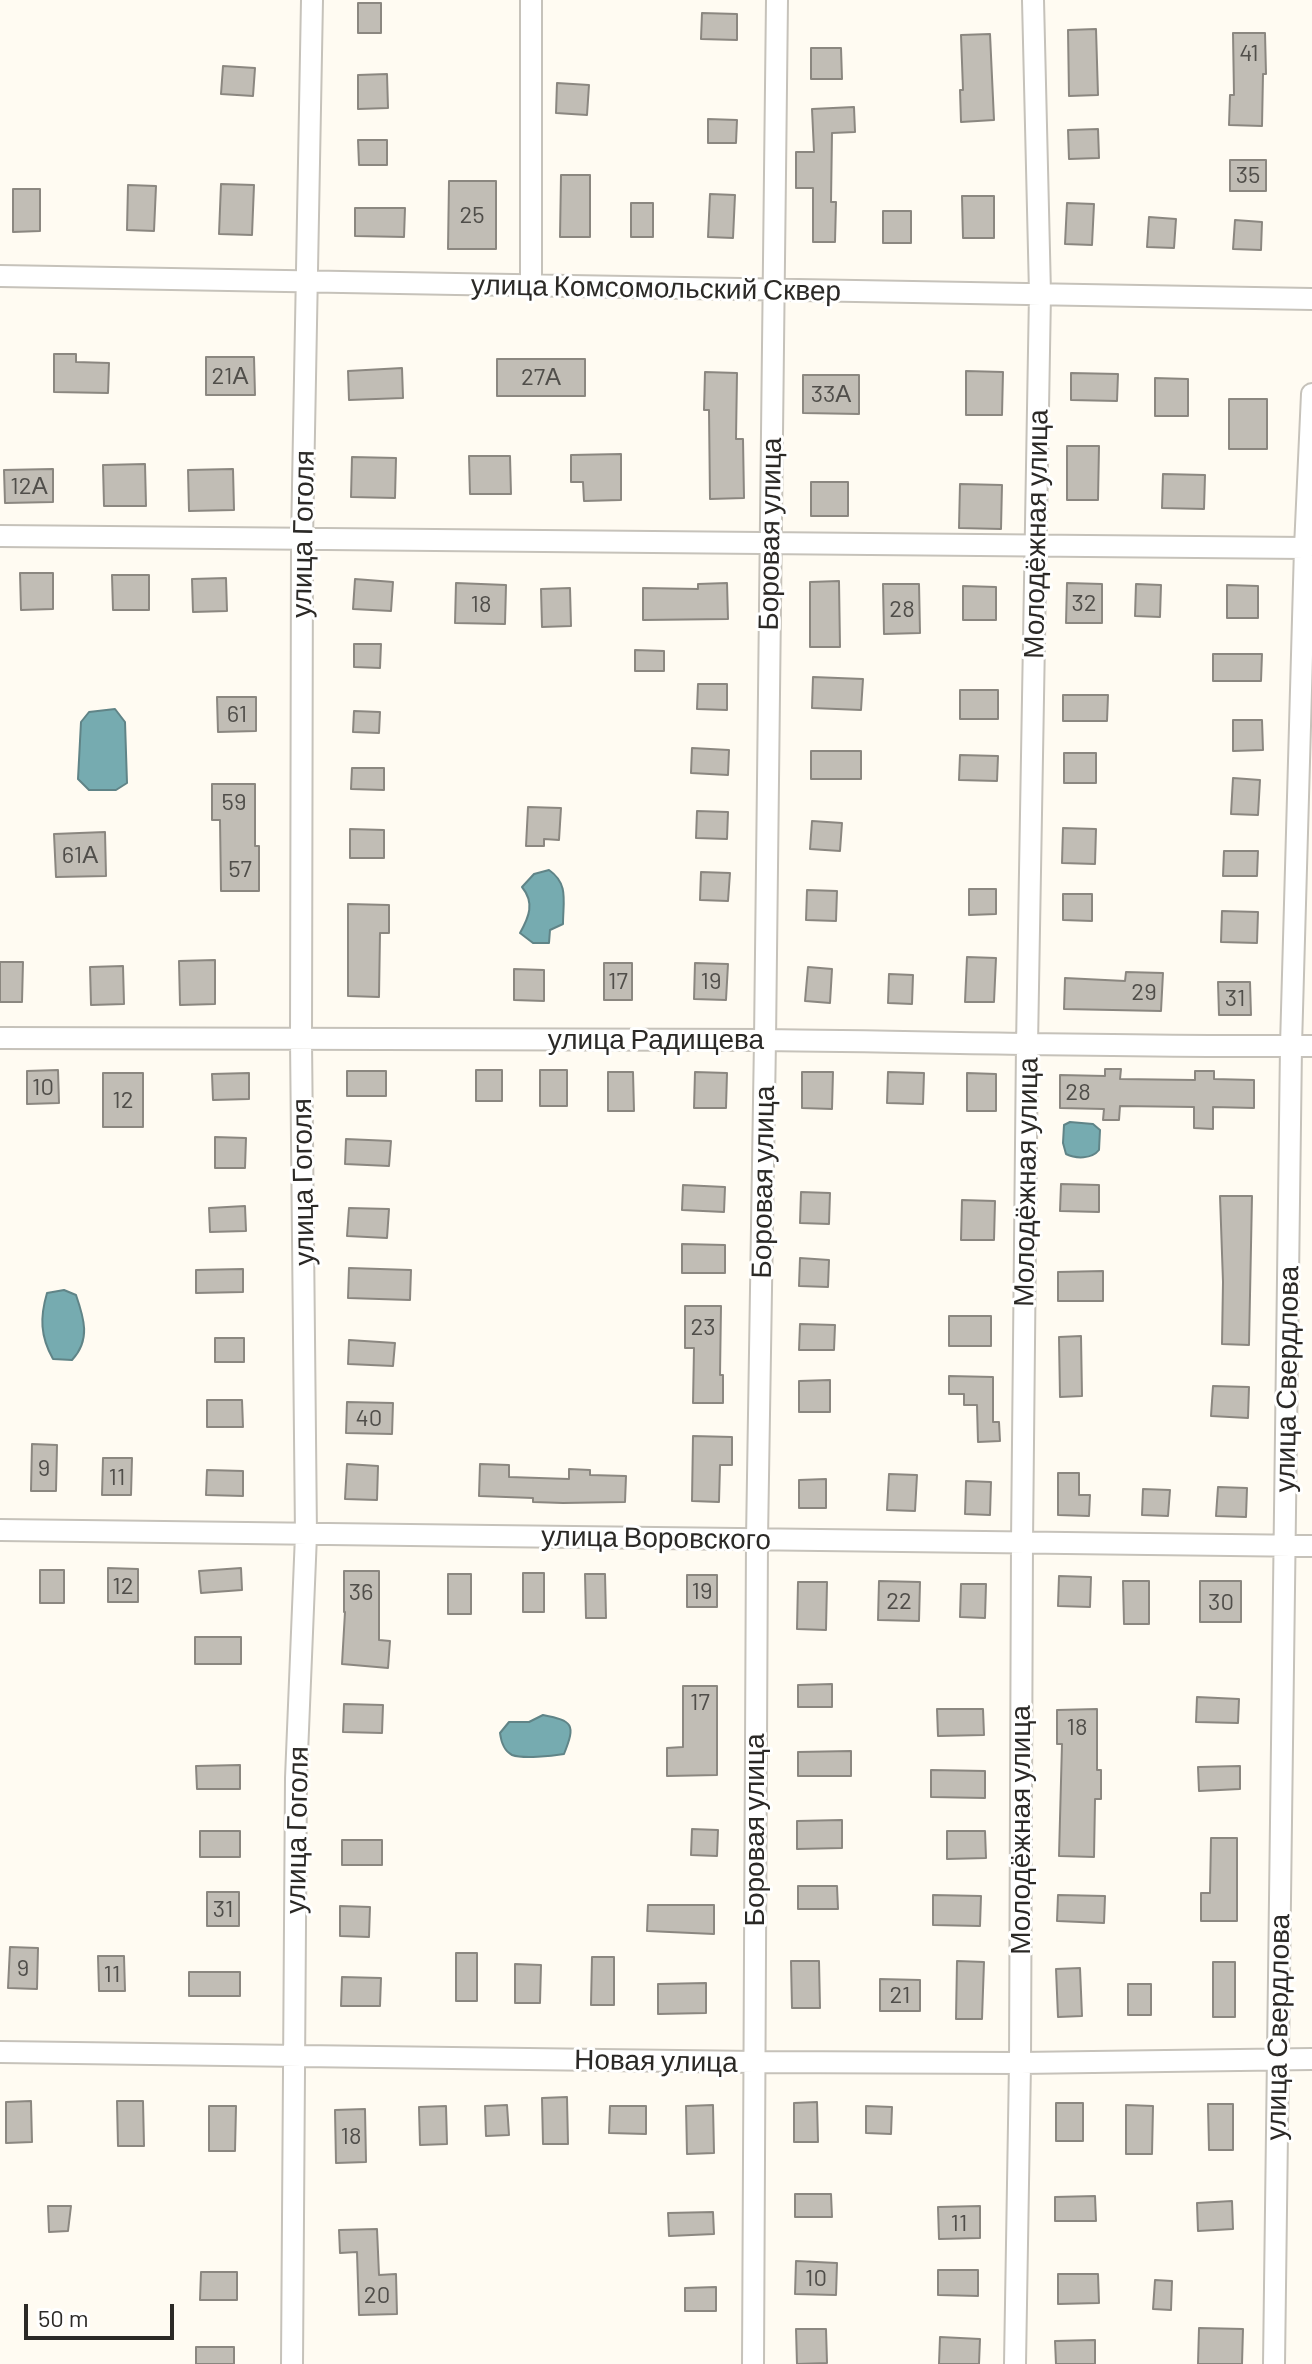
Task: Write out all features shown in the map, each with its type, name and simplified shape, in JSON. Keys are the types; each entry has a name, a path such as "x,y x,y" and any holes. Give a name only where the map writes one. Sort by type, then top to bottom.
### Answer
{"street":[{"name":"улица Гоголя","path":"292,2364 296,1778 306,1535 301,1040 302,540 312,0"},
{"path":"531,0 531,286"},
{"name":"Боровая улица","path":"753,2364 757,1539 777,0"},
{"name":"Молодёжная улица","path":"1015,2364 1027,1045 1040,293 1033,0"},
{"name":"улица Комсомольский Сквер","path":"0,276 1312,299"},
{"name":"улица Свердлова","path":"1274,2364 1291,1046 1312,394"},
{"path":"0,536 1035,544 1308,539"},
{"name":"улица Радищева","path":"0,1038 765,1040 1312,1046"},
{"name":"улица Воровского","path":"0,1530 1312,1546"},
{"name":"Новая улица","path":"0,2052 754,2062 1020,2063 1312,2059"}],"water":[{"path":"115,709 125,722 127,783 116,790 89,790 78,779 81,722 89,712"},
{"path":"549,870 562,887 563,924 550,930 549,943 533,943 520,933 529,910 522,887 534,874"},
{"path":"1070,1122 1093,1124 1100,1130 1099,1150 1096,1153 1084,1157 1066,1154 1064,1125"},
{"path":"64,1290 76,1295 83,1320 82,1345 72,1360 53,1359 42,1326 47,1293"},
{"path":"543,1715 561,1719 569,1726 570,1736 564,1754 530,1757 509,1753 503,1746 500,1733 509,1722 529,1722"}],"building":[{"path":"358,3 381,3 381,33 358,33"},
{"path":"702,13 737,14 737,40 701,39"},
{"path":"1096,29 1098,95 1069,96 1068,30"},
{"path":"1233,33 1265,33 1262,126 1229,125 1230,95 1234,95"},
{"path":"990,34 994,120 961,122 961,35"},
{"path":"811,48 841,48 842,79 811,79"},
{"path":"223,66 255,68 253,96 221,94"},
{"path":"387,74 388,108 358,109 358,75"},
{"path":"557,83 589,85 587,115 556,113"},
{"path":"854,107 855,132 832,133 831,202 836,202 835,242 813,242 813,188 796,188 796,152 814,152 812,109"},
{"path":"708,119 737,120 736,143 708,143"},
{"path":"1098,129 1099,158 1069,159 1068,130"},
{"path":"358,140 387,140 387,165 359,165"},
{"path":"1230,160 1266,160 1266,191 1230,191"},
{"path":"561,175 590,175 590,237 560,237"},
{"path":"449,181 496,181 496,249 448,249"},
{"path":"221,184 254,185 252,235 219,234"},
{"path":"128,185 156,186 154,231 127,230"},
{"path":"13,189 40,189 40,231 13,232"},
{"path":"710,194 735,195 733,238 708,237"},
{"path":"962,196 994,196 994,238 963,238"},
{"path":"631,203 653,203 653,237 631,237"},
{"path":"1067,203 1094,204 1092,245 1065,244"},
{"path":"355,208 405,208 404,237 355,236"},
{"path":"883,211 911,211 911,243 883,243"},
{"path":"1149,217 1176,219 1174,248 1147,247"},
{"path":"1235,220 1262,222 1261,250 1233,249"},
{"path":"54,354 76,354 76,362 109,363 108,393 54,392"},
{"path":"206,357 254,357 255,395 206,395"},
{"path":"497,359 585,359 585,396 497,396"},
{"path":"402,368 403,398 349,400 348,371"},
{"path":"966,371 1003,372 1002,415 966,415"},
{"path":"705,372 737,373 736,439 743,439 744,498 710,499 709,410 704,410"},
{"path":"1071,373 1118,374 1117,401 1071,400"},
{"path":"803,375 859,375 859,414 803,413"},
{"path":"1155,378 1188,379 1188,416 1155,416"},
{"path":"1229,399 1267,399 1267,449 1229,449"},
{"path":"1067,446 1099,446 1098,500 1067,500"},
{"path":"621,454 621,500 584,501 583,482 571,482 571,455"},
{"path":"469,456 510,456 511,494 470,494"},
{"path":"352,457 396,458 395,498 351,497"},
{"path":"145,464 146,506 104,506 103,465"},
{"path":"53,469 53,502 5,503 4,470"},
{"path":"233,469 234,510 189,511 188,470"},
{"path":"1163,474 1205,475 1204,509 1162,508"},
{"path":"811,482 848,482 848,516 811,516"},
{"path":"960,484 1002,485 1001,529 959,528"},
{"path":"20,573 53,573 53,609 21,610"},
{"path":"112,575 149,575 149,610 113,610"},
{"path":"226,578 227,611 193,612 192,579"},
{"path":"355,579 393,582 391,611 353,609"},
{"path":"839,581 840,647 810,647 810,582"},
{"path":"456,583 506,585 505,624 455,623"},
{"path":"727,583 728,619 643,620 643,588 698,589 698,584"},
{"path":"1067,583 1102,584 1102,623 1066,623"},
{"path":"883,584 919,584 920,633 884,634"},
{"path":"1136,584 1161,585 1160,617 1135,616"},
{"path":"1227,585 1258,586 1258,618 1227,618"},
{"path":"963,586 996,587 996,620 963,620"},
{"path":"570,588 571,626 542,627 541,589"},
{"path":"354,644 381,644 380,668 354,667"},
{"path":"635,650 664,651 664,671 635,671"},
{"path":"1213,654 1262,654 1261,681 1213,681"},
{"path":"813,677 863,679 861,710 812,708"},
{"path":"698,684 727,684 727,710 697,709"},
{"path":"960,690 998,690 998,719 960,719"},
{"path":"1063,695 1108,695 1107,721 1063,721"},
{"path":"217,697 256,697 256,731 218,732"},
{"path":"354,711 380,712 379,733 353,732"},
{"path":"1233,720 1262,720 1263,750 1233,751"},
{"path":"692,748 729,750 728,775 691,773"},
{"path":"811,751 861,751 861,779 811,779"},
{"path":"1064,753 1096,753 1096,783 1064,783"},
{"path":"960,755 998,756 997,781 959,780"},
{"path":"352,768 384,768 384,790 351,789"},
{"path":"1233,778 1260,780 1258,815 1231,814"},
{"path":"212,784 255,784 259,891 221,891 220,820 212,820"},
{"path":"528,807 561,808 559,840 544,839 544,846 526,846"},
{"path":"697,811 728,812 727,839 696,838"},
{"path":"812,821 842,823 840,851 810,849"},
{"path":"1063,828 1096,829 1095,864 1062,863"},
{"path":"350,829 384,830 384,858 350,858"},
{"path":"105,832 106,876 56,877 54,834"},
{"path":"1224,851 1258,851 1257,876 1223,876"},
{"path":"701,872 730,873 728,901 700,900"},
{"path":"969,889 996,889 996,914 969,915"},
{"path":"807,890 837,891 836,921 806,920"},
{"path":"1063,894 1092,894 1092,921 1063,920"},
{"path":"348,904 389,905 389,933 380,933 379,997 348,996"},
{"path":"1222,911 1258,912 1257,943 1221,942"},
{"path":"967,957 996,958 994,1002 965,1002"},
{"path":"215,960 215,1004 180,1005 179,961"},
{"path":"0,962 23,962 22,1002 0,1002"},
{"path":"604,963 632,963 632,1000 604,1000"},
{"path":"695,963 728,964 726,1000 694,999"},
{"path":"123,966 124,1004 91,1005 90,967"},
{"path":"808,967 832,969 830,1003 805,1001"},
{"path":"514,969 544,970 544,1001 514,1000"},
{"path":"1126,972 1163,973 1161,1011 1064,1009 1065,978 1125,981"},
{"path":"889,974 913,975 912,1004 888,1003"},
{"path":"1218,982 1250,982 1251,1015 1219,1015"},
{"path":"1105,1069 1121,1069 1120,1079 1195,1080 1195,1071 1214,1071 1214,1079 1254,1080 1254,1108 1213,1107 1213,1129 1194,1128 1194,1107 1120,1106 1119,1120 1103,1120 1104,1109 1060,1108 1060,1075 1105,1076"},
{"path":"58,1070 59,1103 27,1104 27,1071"},
{"path":"476,1070 502,1070 502,1101 476,1101"},
{"path":"540,1070 567,1070 567,1106 540,1106"},
{"path":"347,1071 386,1071 386,1096 347,1096"},
{"path":"608,1072 633,1072 634,1111 608,1111"},
{"path":"695,1072 727,1073 726,1108 694,1108"},
{"path":"802,1072 833,1072 832,1109 802,1108"},
{"path":"888,1072 924,1073 923,1104 887,1103"},
{"path":"103,1073 143,1073 143,1127 103,1127"},
{"path":"249,1073 249,1099 213,1100 212,1074"},
{"path":"967,1073 996,1074 996,1111 967,1111"},
{"path":"215,1137 246,1138 245,1168 215,1168"},
{"path":"346,1139 391,1141 389,1166 345,1164"},
{"path":"1061,1184 1099,1185 1099,1212 1060,1211"},
{"path":"683,1185 725,1187 724,1212 682,1210"},
{"path":"801,1192 830,1193 829,1224 800,1223"},
{"path":"1220,1196 1252,1196 1249,1345 1222,1344"},
{"path":"962,1200 995,1201 994,1240 961,1240"},
{"path":"245,1206 246,1231 210,1232 209,1208"},
{"path":"349,1208 389,1209 387,1238 347,1236"},
{"path":"682,1244 725,1245 725,1273 682,1273"},
{"path":"800,1258 829,1260 828,1287 799,1286"},
{"path":"349,1268 411,1270 410,1300 348,1298"},
{"path":"243,1269 243,1292 196,1293 196,1270"},
{"path":"1103,1271 1103,1301 1058,1301 1058,1272"},
{"path":"685,1306 721,1306 720,1375 723,1375 723,1403 693,1403 694,1348 685,1348"},
{"path":"949,1316 991,1316 991,1346 949,1346"},
{"path":"800,1324 835,1325 834,1350 799,1350"},
{"path":"1081,1336 1082,1396 1060,1397 1059,1337"},
{"path":"215,1338 244,1338 244,1362 215,1362"},
{"path":"349,1340 395,1343 393,1366 348,1364"},
{"path":"949,1376 993,1377 993,1422 999,1422 1000,1441 978,1442 977,1405 964,1405 964,1394 949,1394"},
{"path":"830,1380 830,1412 799,1412 799,1381"},
{"path":"1213,1386 1249,1387 1248,1418 1211,1416"},
{"path":"207,1400 242,1400 243,1427 207,1427"},
{"path":"347,1402 393,1403 392,1434 346,1433"},
{"path":"693,1436 732,1437 732,1465 720,1465 719,1502 692,1501"},
{"path":"32,1444 57,1445 56,1491 31,1491"},
{"path":"103,1458 132,1458 131,1495 102,1495"},
{"path":"347,1464 378,1466 377,1500 345,1499"},
{"path":"480,1464 509,1465 509,1477 569,1479 569,1469 590,1470 590,1475 626,1476 625,1502 533,1502 533,1498 479,1496"},
{"path":"207,1470 243,1471 243,1496 206,1495"},
{"path":"1058,1473 1079,1473 1079,1495 1090,1495 1089,1516 1058,1515"},
{"path":"889,1474 917,1475 915,1511 887,1510"},
{"path":"826,1479 826,1508 799,1508 799,1480"},
{"path":"966,1481 991,1482 990,1515 965,1514"},
{"path":"1218,1487 1247,1488 1246,1517 1216,1516"},
{"path":"1143,1489 1170,1490 1168,1516 1142,1515"},
{"path":"108,1568 138,1569 138,1602 108,1602"},
{"path":"241,1568 242,1590 201,1593 199,1571"},
{"path":"40,1570 64,1570 64,1603 40,1603"},
{"path":"344,1571 379,1571 379,1640 390,1641 388,1668 342,1664"},
{"path":"523,1573 544,1573 544,1612 523,1612"},
{"path":"448,1574 471,1574 471,1614 448,1614"},
{"path":"585,1574 605,1574 606,1618 586,1618"},
{"path":"687,1575 717,1575 717,1607 687,1607"},
{"path":"1059,1576 1091,1577 1090,1607 1058,1606"},
{"path":"879,1581 920,1582 919,1621 878,1620"},
{"path":"1123,1581 1149,1581 1149,1624 1124,1624"},
{"path":"1200,1581 1241,1581 1241,1622 1200,1622"},
{"path":"798,1582 827,1582 826,1630 797,1629"},
{"path":"961,1584 986,1584 985,1618 960,1617"},
{"path":"195,1637 241,1637 241,1664 195,1664"},
{"path":"832,1684 832,1707 798,1707 798,1685"},
{"path":"683,1686 717,1686 717,1775 667,1776 667,1748 683,1747"},
{"path":"1197,1697 1239,1699 1238,1723 1196,1722"},
{"path":"344,1704 383,1705 382,1733 343,1732"},
{"path":"937,1709 983,1709 984,1735 938,1736"},
{"path":"1097,1709 1097,1770 1101,1770 1101,1799 1095,1799 1094,1857 1059,1856 1062,1744 1057,1744 1057,1710"},
{"path":"851,1751 851,1776 798,1776 798,1752"},
{"path":"240,1765 240,1789 197,1789 196,1766"},
{"path":"1240,1766 1240,1789 1199,1791 1198,1767"},
{"path":"931,1770 985,1771 985,1798 931,1797"},
{"path":"842,1820 842,1848 797,1849 797,1821"},
{"path":"692,1829 718,1830 717,1856 691,1855"},
{"path":"200,1831 240,1831 240,1857 200,1857"},
{"path":"947,1831 985,1831 986,1858 947,1859"},
{"path":"1211,1838 1237,1838 1237,1921 1201,1921 1201,1893 1210,1893"},
{"path":"342,1840 382,1840 382,1865 342,1865"},
{"path":"798,1886 837,1886 838,1909 798,1909"},
{"path":"207,1892 239,1892 239,1926 207,1926"},
{"path":"933,1895 981,1896 980,1926 933,1925"},
{"path":"1058,1895 1105,1896 1104,1923 1057,1921"},
{"path":"648,1905 714,1905 714,1934 647,1931"},
{"path":"340,1906 370,1907 369,1937 340,1936"},
{"path":"10,1947 38,1948 37,1989 8,1988"},
{"path":"456,1953 477,1953 477,2001 456,2001"},
{"path":"98,1956 124,1956 125,1991 99,1991"},
{"path":"592,1957 614,1957 614,2005 591,2005"},
{"path":"791,1961 819,1961 820,2008 792,2008"},
{"path":"957,1961 984,1962 982,2019 956,2019"},
{"path":"1213,1962 1235,1962 1235,2017 1213,2017"},
{"path":"515,1964 541,1965 540,2003 515,2003"},
{"path":"1080,1968 1082,2016 1058,2017 1056,1969"},
{"path":"189,1972 240,1972 240,1996 189,1996"},
{"path":"342,1977 381,1978 380,2006 341,2006"},
{"path":"880,1979 920,1980 920,2011 880,2011"},
{"path":"706,1983 706,2013 658,2014 658,1984"},
{"path":"1128,1984 1151,1984 1151,2015 1128,2015"},
{"path":"567,2097 568,2144 543,2144 542,2098"},
{"path":"31,2101 32,2142 6,2143 6,2102"},
{"path":"117,2101 143,2101 144,2146 118,2146"},
{"path":"817,2102 818,2142 794,2142 794,2103"},
{"path":"1056,2103 1083,2103 1083,2141 1056,2141"},
{"path":"1208,2104 1233,2104 1233,2150 1209,2150"},
{"path":"507,2105 509,2135 486,2136 485,2106"},
{"path":"713,2105 714,2153 687,2154 686,2106"},
{"path":"1126,2105 1153,2106 1152,2154 1126,2154"},
{"path":"209,2106 236,2106 235,2151 209,2151"},
{"path":"446,2106 447,2144 420,2145 419,2107"},
{"path":"610,2106 646,2106 646,2134 609,2133"},
{"path":"866,2106 892,2107 891,2134 866,2133"},
{"path":"365,2109 366,2162 336,2163 335,2110"},
{"path":"795,2194 831,2194 832,2217 795,2217"},
{"path":"1095,2196 1096,2221 1055,2221 1055,2197"},
{"path":"1232,2201 1233,2229 1198,2231 1197,2203"},
{"path":"48,2206 71,2206 68,2231 49,2232"},
{"path":"980,2206 980,2238 939,2239 938,2207"},
{"path":"713,2212 714,2234 669,2236 668,2213"},
{"path":"377,2229 379,2275 396,2274 397,2314 359,2315 357,2252 340,2253 339,2230"},
{"path":"796,2261 837,2263 836,2295 795,2294"},
{"path":"938,2270 978,2270 978,2296 938,2295"},
{"path":"201,2272 237,2272 237,2300 200,2300"},
{"path":"1058,2274 1098,2274 1099,2303 1058,2304"},
{"path":"1155,2280 1172,2281 1171,2310 1153,2309"},
{"path":"716,2287 716,2311 685,2311 685,2288"},
{"path":"1199,2328 1243,2329 1242,2364 1198,2364"},
{"path":"796,2329 826,2329 827,2363 797,2364"},
{"path":"940,2337 980,2339 979,2364 939,2364"},
{"path":"1095,2340 1095,2364 1056,2364 1055,2341"},
{"path":"196,2347 234,2347 234,2364 196,2364"}]}
